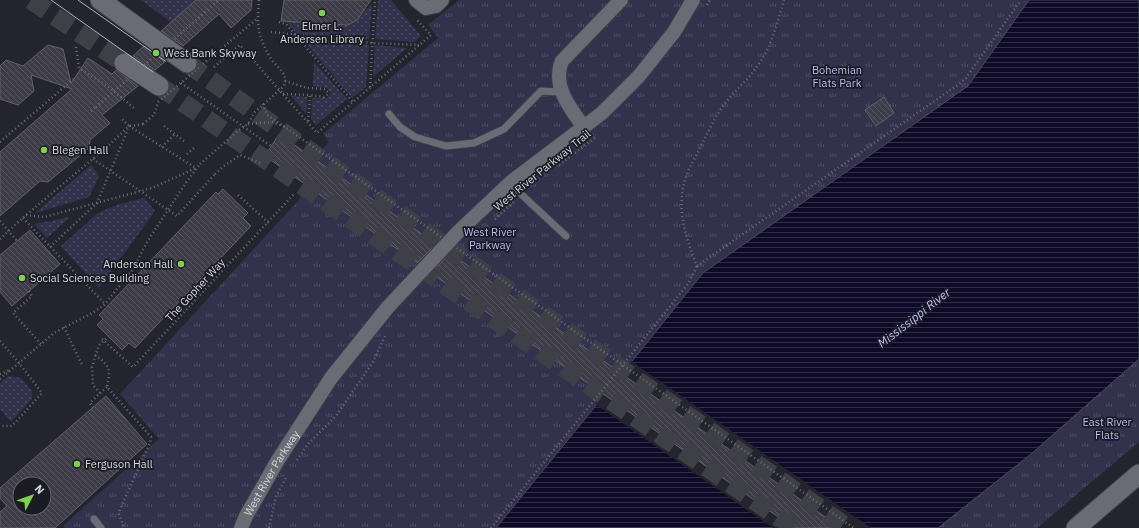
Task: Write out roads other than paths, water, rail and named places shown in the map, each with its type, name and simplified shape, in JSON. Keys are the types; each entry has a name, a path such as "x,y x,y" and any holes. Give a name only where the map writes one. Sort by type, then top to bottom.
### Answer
{"street":[{"path":"100,0 187,63"},
{"path":"421,4 436,6 442,0"},
{"path":"583,126 570,109 562,92 558,69 562,61 621,0"},
{"name":"West River Parkway","path":"242,528 246,516 278,460 331,378 388,307 459,232 512,182 583,126 602,113 639,76 674,32 692,0"},
{"path":"124,63 159,86"},
{"path":"1076,528 1139,474"}],"lane":[{"path":"389,114 400,127 414,137 446,146 474,143 504,128 541,91 562,92"},
{"path":"512,182 522,195 566,236"},
{"path":"94,519 101,528"}],"water":[{"name":"Mississippi River","path":"1029,0 1139,0 1139,359 1031,454 938,528 496,528 703,273 968,86"}],"tunnel":[{"path":"31,0 124,63"},
{"path":"187,63 284,133 848,528"},
{"path":"159,86 794,528"}],"tram line":[{"path":"51,0 153,72"},
{"path":"78,0 165,61"}],"place":[{"name":"Elmer L. Andersen Library","path":"322,13"},
{"name":"West Bank Skyway","path":"156,53"},
{"name":"Blegen Hall","path":"44,150"},
{"name":"Anderson Hall","path":"181,264"},
{"name":"Social Sciences Building","path":"22,278"},
{"name":"Ferguson Hall","path":"77,464"}],"park label":[{"name":"Bohemian Flats Park","path":"837,76"},
{"name":"East River Flats","path":"1107,428"}]}
